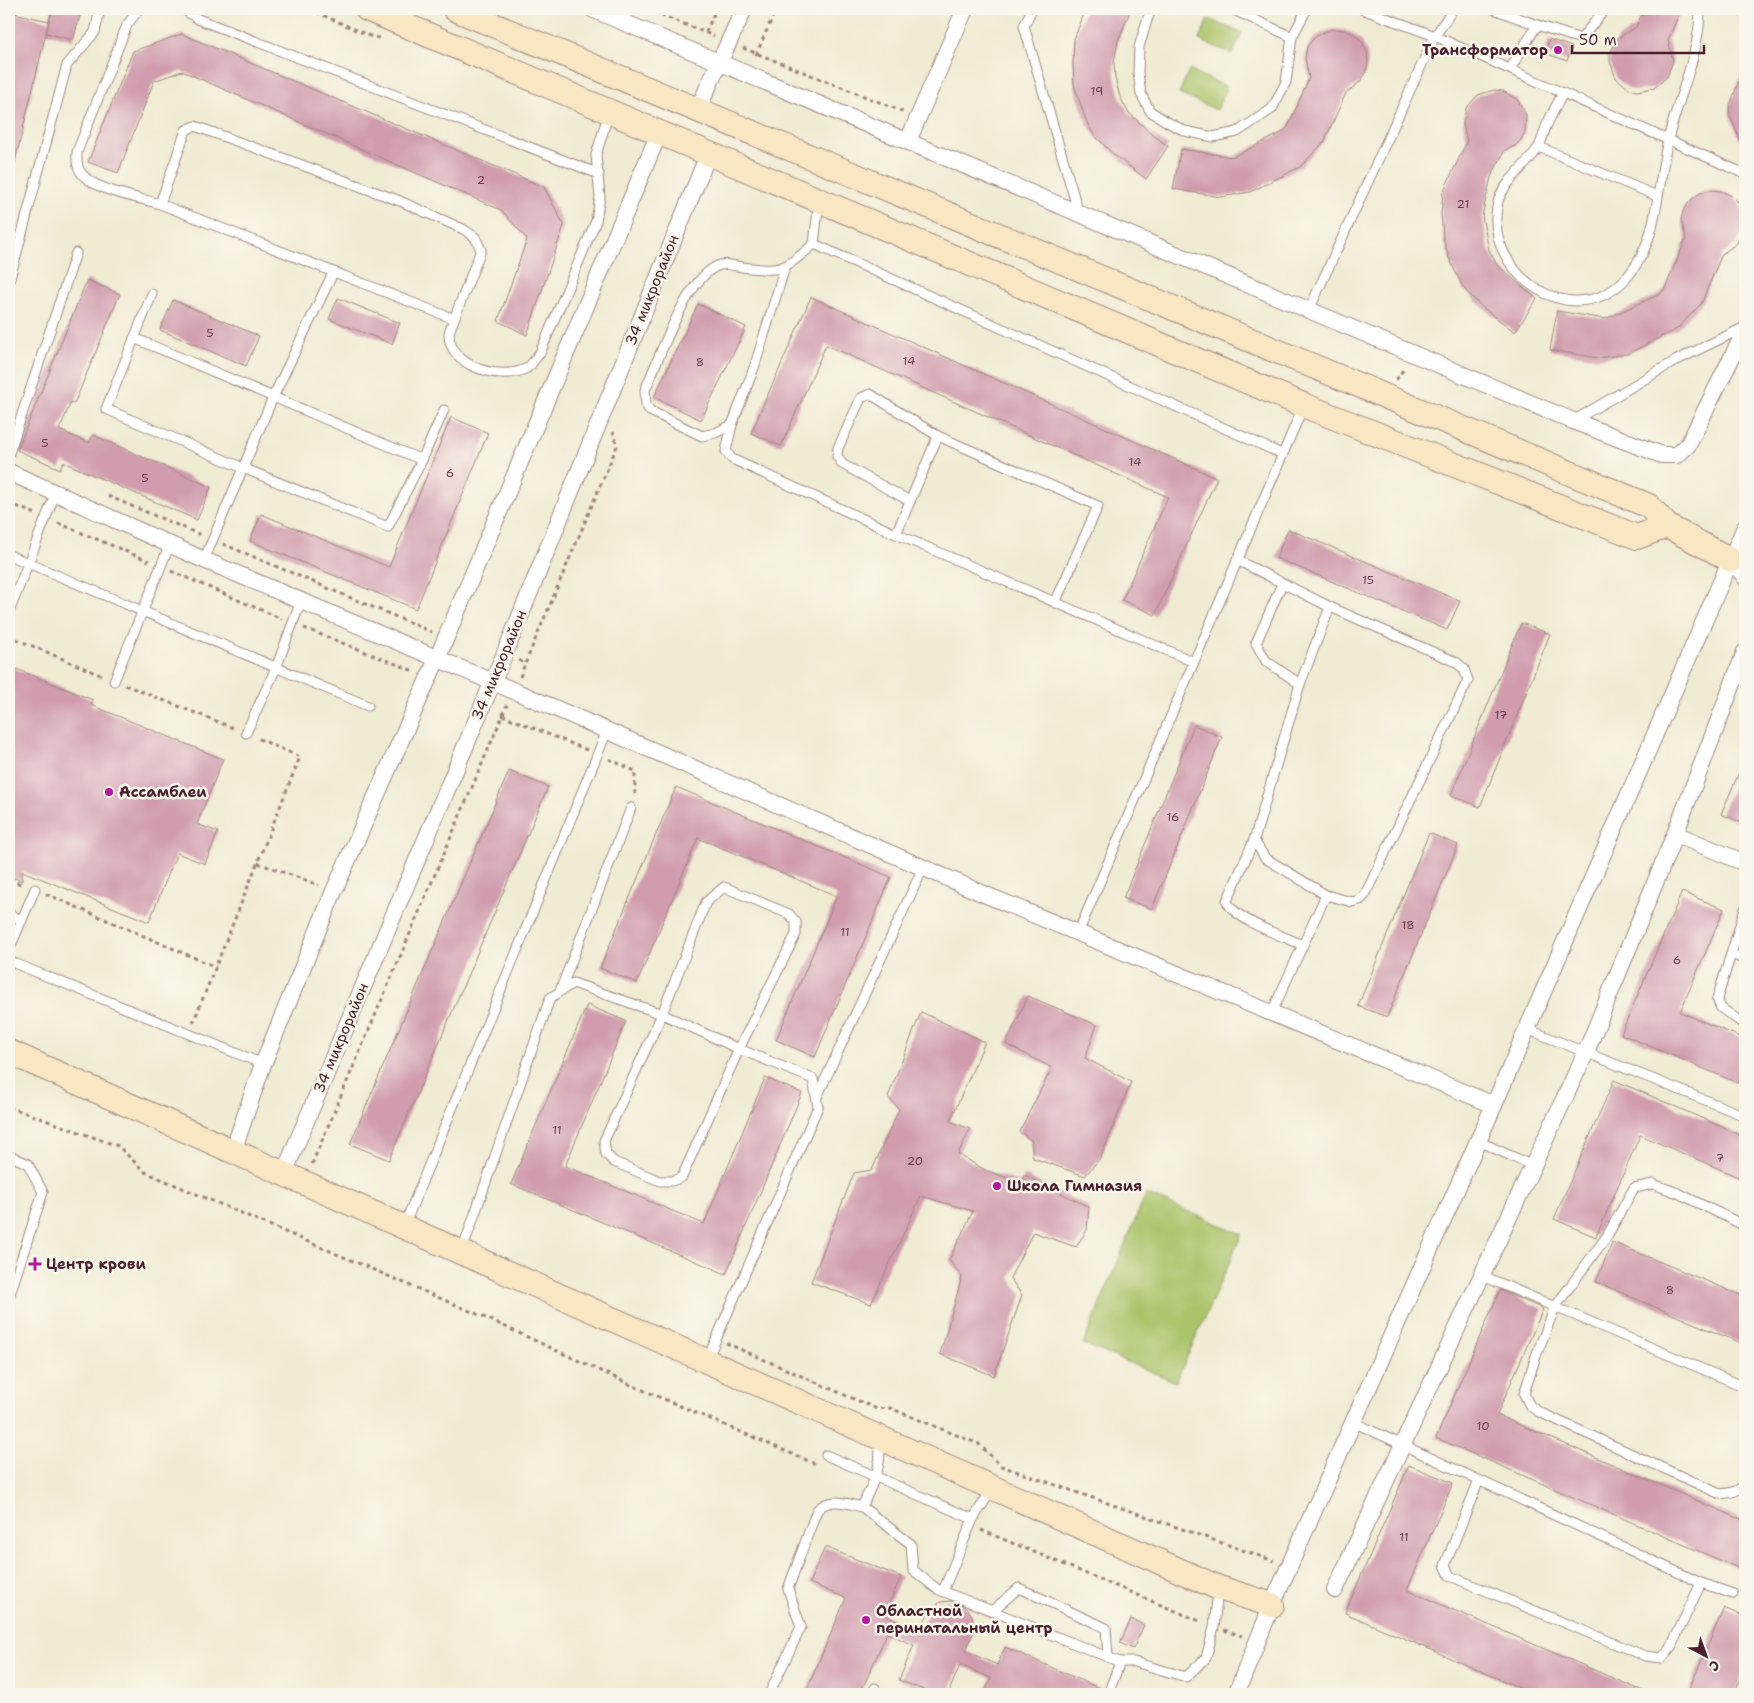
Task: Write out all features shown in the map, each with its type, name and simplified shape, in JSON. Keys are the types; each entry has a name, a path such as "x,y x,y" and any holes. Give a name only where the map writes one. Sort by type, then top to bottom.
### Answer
{"street":[{"path":"367,9 708,155 1304,404 1637,537 1668,526"},
{"path":"455,9 1649,506 1668,526 1740,567"},
{"path":"592,9 1573,421 1662,455 1677,455 1688,445 1745,331"},
{"path":"697,110 744,9"},
{"path":"908,142 965,9"},
{"path":"233,1151 263,1064 334,891 437,659 659,133"},
{"name":"34 микрорайон","path":"294,1178 492,683 708,155"},
{"path":"9,472 204,560 608,731 923,868 1494,1105"},
{"path":"1236,1694 1289,1566 1527,1029 1740,567 1745,528"},
{"path":"1335,1590 1586,1052 1675,834 1745,652"},
{"path":"1675,834 1745,864"},
{"path":"9,1052 1219,1588 1272,1605"}],"lane":[{"path":"9,282 67,66 95,32 100,9"},
{"path":"139,9 127,25 78,152 77,163 85,178 100,186 160,204 454,319"},
{"path":"183,9 198,19 599,174"},
{"path":"1032,9 1024,26 1079,214"},
{"path":"1152,9 1139,48 1138,72 1141,94 1150,111 1185,131 1204,136 1224,136 1237,132 1272,109 1286,82 1292,37 1307,9"},
{"path":"1232,9 1292,37"},
{"path":"1362,9 1435,36 1667,141 1745,174"},
{"path":"1309,310 1435,36 1453,9"},
{"path":"1494,9 1580,39 1605,9"},
{"path":"1563,93 1545,128 1539,147 1498,200 1494,223 1501,252 1520,276 1540,292 1561,301 1584,302 1604,296 1628,277 1644,252 1658,196 1667,141 1700,30 1700,9"},
{"path":"1510,69 1537,25"},
{"path":"160,204 186,130 195,126 400,201 463,229 475,237 481,250 449,334 454,351 474,366 489,373 507,375 528,367 540,353 596,221 600,197 596,155 609,111"},
{"path":"1539,147 1658,196"},
{"path":"732,425 715,433 702,436 650,411 646,405 645,390 690,290 703,275 721,264 774,270 786,267 814,244 819,200"},
{"path":"814,244 1282,454"},
{"path":"9,453 76,254"},
{"path":"786,267 754,368 732,425 726,451 732,459 896,534 1194,662"},
{"path":"204,560 274,395 334,273"},
{"path":"152,294 106,409 243,468 388,527 422,460 444,410"},
{"path":"1573,421 1678,360 1745,327"},
{"path":"134,338 274,395 422,460"},
{"path":"910,501 842,464 838,456 838,448 861,398 870,394 938,436 1098,506 1055,603"},
{"path":"1078,933 1304,404"},
{"path":"896,534 938,436"},
{"path":"9,612 56,492"},
{"path":"114,681 170,544"},
{"path":"9,555 368,706"},
{"path":"1237,560 1330,607 1456,662 1464,669 1468,680 1365,896 1360,900 1352,902 1326,895 1265,858 1254,840"},
{"path":"1282,584 1256,643 1266,661 1300,684"},
{"path":"246,733 276,668 301,601"},
{"path":"1303,945 1241,916 1229,906 1227,901 1254,840 1300,684 1330,607"},
{"path":"404,1227 608,731"},
{"path":"560,991 631,808"},
{"path":"817,1097 923,868"},
{"path":"724,887 789,914 796,922 796,934 739,1049 682,1177 672,1181 660,1181 614,1162 606,1154 604,1141 662,1014 706,902 724,887"},
{"path":"9,950 35,889"},
{"path":"1272,1012 1326,895"},
{"path":"1745,909 1718,1000 1721,1008 1745,1025"},
{"path":"9,914 22,920"},
{"path":"1732,954 1745,960"},
{"path":"9,961 263,1064"},
{"path":"462,1252 550,998 573,983 662,1014 739,1049 813,1079 818,1107 706,1361"},
{"path":"1527,1029 1745,1116"},
{"path":"1478,1141 1534,1166"},
{"path":"9,1155 28,1164 43,1192 9,1297"},
{"path":"1745,1226 1678,1193 1653,1184 1634,1188 1607,1236 1555,1307 1524,1394 1530,1406 1539,1412 1720,1494 1732,1492 1743,1487 1745,1482"},
{"path":"1483,1276 1745,1387"},
{"path":"1353,1422 1701,1583 1733,1594"},
{"path":"862,1507 876,1475 880,1450 876,1436"},
{"path":"826,1455 876,1475 972,1523"},
{"path":"1479,1480 1445,1566 1450,1576 1645,1656 1662,1658 1671,1647 1701,1583"},
{"path":"943,1592 972,1523 993,1488"},
{"path":"769,1694 802,1627 788,1589 817,1510 824,1503 834,1501 862,1507 911,1544 914,1570 943,1592 1120,1662 1134,1662 1186,1677 1206,1658 1214,1627 1219,1588"},
{"path":"992,1611 1019,1588 1106,1628 1108,1657"},
{"path":"1108,1694 1120,1662"}],"path":[{"path":"646,9 902,113 923,107"},
{"path":"706,32 716,9"},
{"path":"748,74 776,9"},
{"path":"1385,396 1413,354"},
{"path":"505,653 525,664 617,446 605,407"},
{"path":"106,496 446,638"},
{"path":"9,503 161,566 293,624 429,677"},
{"path":"9,636 300,757 188,1035"},
{"path":"294,1178 505,709"},
{"path":"258,864 334,891"},
{"path":"9,880 35,889 216,967"},
{"path":"9,1107 118,1146 145,1172 484,1317 631,1385 827,1469"},
{"path":"716,1339 877,1409 890,1408 979,1444 1001,1466 1289,1566"},
{"path":"972,1523 1214,1627 1257,1641"}],"green space":[{"path":"1208,19 1242,33 1233,54 1199,40"},
{"path":"1189,70 1227,87 1217,110 1179,94"},
{"path":"1146,1194 1242,1234 1176,1382 1083,1344"}],"building":[{"path":"52,9 82,9 73,40 46,33"},
{"path":"1086,9 1131,9 1118,41 1114,63 1115,78 1120,97 1128,112 1168,146 1146,179 1113,154 1095,136 1088,125 1081,106 1074,85 1074,39"},
{"path":"1644,9 1681,9 1668,40 1673,61 1667,77 1654,88 1637,91 1629,89 1616,78 1610,62 1610,53 1618,38 1636,27"},
{"path":"9,12 49,21 14,166 9,166"},
{"path":"1333,29 1344,30 1354,34 1362,42 1367,52 1368,63 1365,74 1359,83 1346,93 1324,142 1300,167 1250,192 1221,197 1173,189 1181,149 1233,157 1283,132 1288,127 1309,78 1305,58 1307,47 1314,38 1323,32"},
{"path":"182,34 544,187 564,225 527,335 498,321 527,239 501,210 182,71 154,81 118,173 88,162 133,51"},
{"name":"Трансформатор","path":"1549,39 1572,47 1567,61 1545,53"},
{"path":"1745,64 1745,152 1730,116 1729,108"},
{"path":"1494,90 1503,91 1518,100 1526,115 1525,132 1521,140 1515,146 1505,150 1491,177 1482,216 1489,250 1497,265 1537,299 1515,332 1482,307 1463,288 1449,258 1443,238 1441,214 1443,192 1467,141 1463,124 1466,108 1478,95"},
{"path":"1710,190 1721,191 1732,196 1739,203 1744,213 1745,225 1742,235 1736,244 1722,254 1701,304 1677,329 1627,354 1598,358 1550,350 1557,311 1605,319 1660,294 1665,288 1686,239 1681,219 1684,209 1700,193"},
{"path":"87,280 120,294 74,404 71,402 59,430 89,443 93,435 211,487 197,520 63,462 60,469 17,450"},
{"path":"811,297 1217,478 1155,615 1122,600 1168,497 826,345 781,446 751,433"},
{"path":"338,298 400,323 392,344 329,319"},
{"path":"173,300 259,336 246,366 160,330"},
{"path":"698,304 746,327 701,420 654,397"},
{"path":"451,417 488,433 416,609 250,541 261,514 389,567"},
{"path":"1288,529 1460,601 1447,630 1276,558"},
{"path":"1521,623 1550,634 1480,807 1451,795"},
{"name":"Ассамблеи","path":"9,666 93,700 91,705 223,759 197,824 218,832 205,864 177,853 149,922 22,871 22,881 9,876"},
{"path":"1194,725 1222,737 1152,909 1123,898"},
{"path":"1745,759 1745,824 1721,814"},
{"path":"509,771 548,787 389,1160 350,1144"},
{"path":"676,787 891,877 815,1057 776,1040 837,896 698,838 637,983 600,968"},
{"path":"1429,833 1458,845 1387,1017 1358,1006"},
{"path":"1682,892 1724,909 1680,1012 1745,1039 1745,1086 1621,1034"},
{"path":"1028,996 1097,1025 1085,1058 1131,1082 1101,1157 1085,1176 1033,1158 1031,1140 1019,1132 1052,1068 1006,1044"},
{"path":"587,1005 626,1021 565,1166 704,1224 765,1078 802,1093 726,1274 511,1184"},
{"path":"921,1012 985,1042 950,1121 970,1129 958,1154 985,1170 1021,1183 1024,1175 1089,1207 1087,1230 1076,1247 1033,1232 1010,1278 1022,1295 994,1376 940,1354 962,1277 949,1260 973,1211 921,1196 871,1304 811,1282 854,1173 872,1170 899,1109 888,1097"},
{"path":"1614,1080 1745,1137 1745,1180 1640,1135 1596,1237 1554,1219"},
{"path":"1612,1242 1745,1297 1745,1345 1596,1282"},
{"path":"1500,1290 1543,1309 1497,1415 1745,1521 1745,1571 1436,1438"},
{"path":"1409,1465 1453,1483 1407,1590 1650,1694 1534,1694 1345,1613"},
{"name":"Областной перинатальный центр","path":"825,1547 901,1577 884,1615 920,1631 929,1611 940,1602 951,1601 965,1607 972,1615 974,1630 966,1651 997,1665 1005,1647 1103,1690 1102,1694 984,1694 991,1678 960,1665 948,1694 933,1694 899,1680 914,1645 887,1633 860,1694 805,1694 846,1598 809,1583"},
{"path":"1724,1608 1745,1617 1745,1668 1734,1694 1687,1694"},
{"path":"1131,1619 1144,1625 1133,1649 1120,1643"}],"place":[{"name":"Трансформатор","path":"1558,50"},
{"name":"Ассамблеи","path":"109,792"},
{"name":"Школа Гимназия","path":"997,1186"},
{"name":"Центр крови","path":"35,1264"},
{"name":"Областной перинатальный центр","path":"866,1620"}]}
